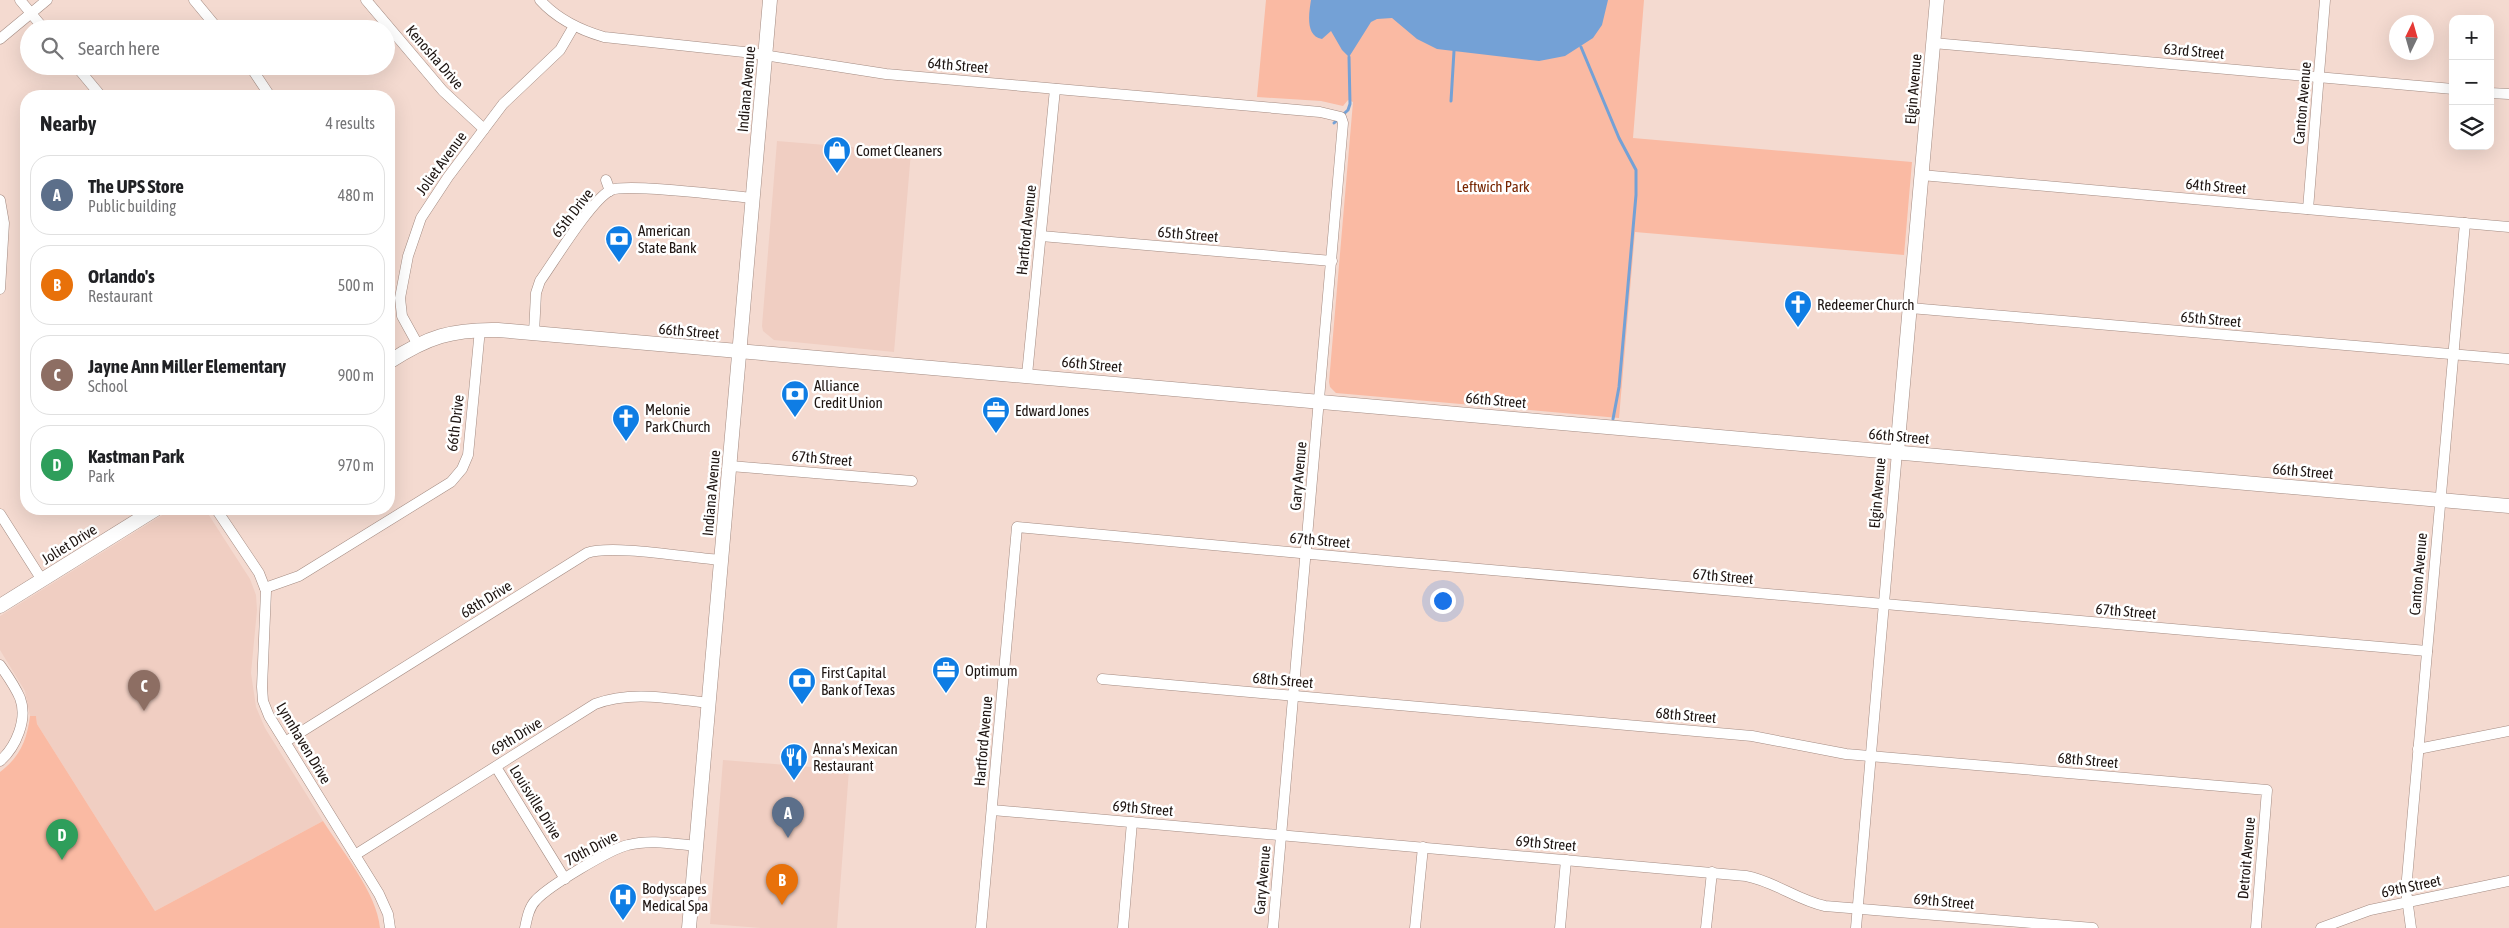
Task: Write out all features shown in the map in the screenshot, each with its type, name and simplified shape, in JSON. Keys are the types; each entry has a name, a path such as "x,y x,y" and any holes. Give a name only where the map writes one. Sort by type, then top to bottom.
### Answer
{"street":[{"path":"20,0 37,20"},
{"path":"23,20 47,0"},
{"path":"194,0 211,20"},
{"name":"Kenosha Drive","path":"366,0 383,20"},
{"name":"64th Street","path":"540,0 558,16 574,26 604,38 765,55 886,74 1320,112 1341,117"},
{"name":"Indiana Avenue","path":"690,928 770,0"},
{"name":"Elgin Avenue","path":"1856,928 1937,0"},
{"name":"Canton Avenue","path":"2308,209 2325,0"},
{"path":"0,40 20,23"},
{"name":"Joliet Avenue","path":"418,345 402,316 400,307 403,274 421,218 432,199 484,129 517,89 560,50 574,26"},
{"name":"Kenosha Drive","path":"395,34 443,91 484,129"},
{"name":"63rd Street","path":"1933,43 2449,89"},
{"path":"84,75 96,90"},
{"path":"256,75 266,90"},
{"name":"Hartford Avenue","path":"1027,375 1055,88"},
{"path":"2494,93 2509,94"},
{"name":"Gary Avenue","path":"1273,928 1332,260 1343,124 1341,117"},
{"name":"64th Street","path":"1921,175 2509,227"},
{"path":"606,180 610,191"},
{"name":"65th Drive","path":"534,333 536,293 540,281 589,213 610,191 635,188 753,198"},
{"path":"0,200 4,236 0,289"},
{"name":"Canton Avenue","path":"2411,928 2406,903 2426,651 2465,223"},
{"name":"65th Street","path":"1041,236 1332,260"},
{"name":"65th Street","path":"1910,308 2509,360"},
{"path":"395,358 418,345 451,332 480,329"},
{"name":"66th Street","path":"480,329 1027,375 2509,506"},
{"name":"66th Drive","path":"265,588 299,576 451,482 462,469 468,455 480,329"},
{"name":"67th Street","path":"730,466 912,481"},
{"path":"0,514 42,580"},
{"name":"Joliet Drive","path":"0,606 146,515"},
{"name":"Lynnhaven Drive","path":"220,515 259,573 265,588 267,613 262,673 263,701 285,742 385,905 390,928"},
{"name":"Hartford Avenue","path":"982,928 1017,526"},
{"name":"67th Street","path":"1017,526 1306,554 2426,651"},
{"name":"68th Drive","path":"285,742 586,553 598,550 621,551 722,560"},
{"path":"0,665 20,697 22,711 21,726 15,742 0,761"},
{"name":"68th Street","path":"1102,679 1752,736 1829,752 2267,790"},
{"name":"69th Drive","path":"356,855 595,704 608,699 637,696 709,703"},
{"path":"2418,749 2509,731"},
{"name":"Louisville Drive","path":"496,767 565,879"},
{"name":"Detroit Avenue","path":"2256,928 2267,790"},
{"name":"69th Street","path":"992,810 1712,872 1754,877 1812,903 1858,909 2093,928"},
{"path":"1123,928 1132,822"},
{"name":"70th Drive","path":"525,928 527,915 535,901 565,879 627,845 663,843 697,846"},
{"path":"1415,928 1423,847"},
{"path":"1560,928 1566,860"},
{"path":"1706,928 1712,872"},
{"name":"69th Street","path":"2322,928 2370,910 2509,881"}],"shaded area":[{"path":"777,141 911,152 894,352 774,340 763,331"},
{"path":"162,515 209,515 250,579 256,595 257,610 251,673 256,707 265,728 323,821 155,911 37,724 36,716 30,716 25,691 0,650 0,616"},
{"path":"723,760 849,770 837,928 761,928 710,924"}],"green space":[{"name":"Leftwich Park","path":"1266,0 1644,0 1633,138 1912,162 1904,255 1635,232 1619,418 1336,393 1330,387 1329,382 1353,102 1348,100 1343,106 1321,101 1257,97"},
{"path":"30,716 36,716 37,724 155,911 323,821 366,887 380,928 0,928 0,772 13,760 21,747 27,733"}],"water":[{"path":"1311,0 1608,0 1602,25 1593,38 1565,56 1539,61 1437,49 1417,39 1392,18 1377,19 1371,22 1349,57 1342,50 1331,31 1322,39 1313,33 1309,23"}],"waterway":[{"path":"1581,47 1619,138 1636,170 1636,195 1619,387 1613,419"},
{"path":"1451,101 1454,51"},
{"path":"1334,123 1348,110 1350,104 1349,57"}],"place":[{"name":"Comet Cleaners","path":"837,174"},
{"name":"American State Bank","path":"619,263"},
{"name":"Redeemer Church","path":"1798,328"},
{"name":"Alliance Credit Union","path":"795,418"},
{"name":"Edward Jones","path":"996,434"},
{"name":"Melonie Park Church","path":"626,442"},
{"name":"Optimum","path":"946,694"},
{"name":"First Capital Bank of Texas","path":"802,705"},
{"name":"Jayne Ann Miller Elementary","path":"144,711"},
{"name":"Anna's Mexican Restaurant","path":"794,781"},
{"name":"The UPS Store","path":"788,838"},
{"name":"Kastman Park","path":"62,860"},
{"name":"Orlando's","path":"782,905"},
{"name":"Bodyscapes Medical Spa","path":"623,921"}]}
